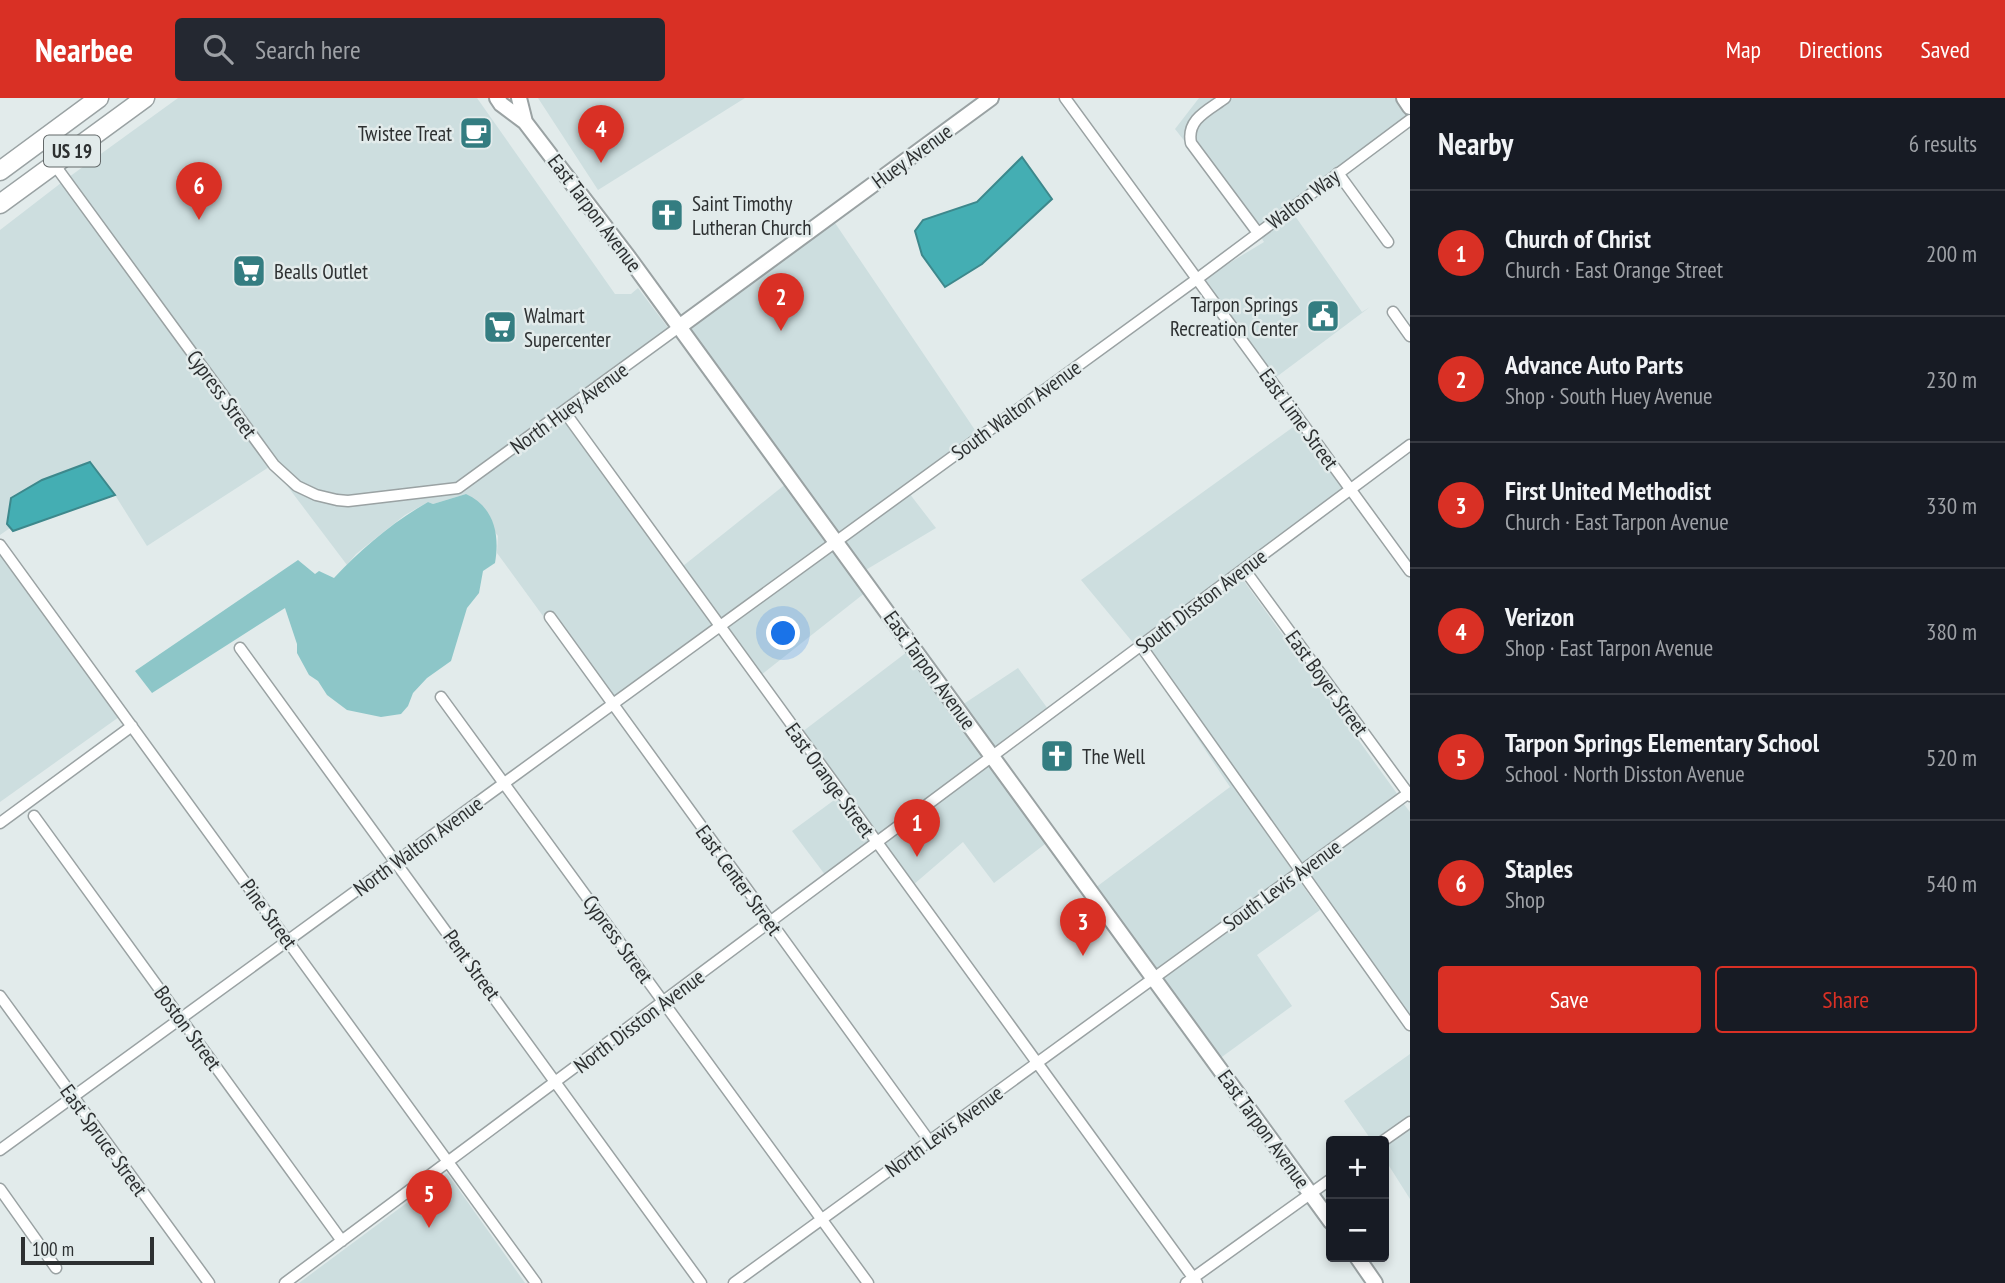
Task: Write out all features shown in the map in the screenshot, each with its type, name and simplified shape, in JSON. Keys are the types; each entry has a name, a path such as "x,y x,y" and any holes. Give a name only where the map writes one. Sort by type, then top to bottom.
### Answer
{"highway":[{"name":"US 19","path":"0,171 99,98"},
{"name":"US 19","path":"0,204 145,98"}],"main road":[{"name":"East Tarpon Avenue","path":"497,98 525,122 589,205 1326,1215"},
{"name":"East Tarpon Avenue","path":"519,98 525,122"},
{"name":"Huey Avenue","path":"678,327 991,98"},
{"path":"1404,98 1410,107"},
{"path":"1360,1262 1375,1283"}],"street":[{"name":"East Lime Street","path":"1065,98 1410,571"},
{"path":"1225,98 1194,121 1190,129 1191,142 1258,233"},
{"name":"Walton Way","path":"1197,279 1410,120"},
{"name":"Cypress Street","path":"54,164 274,465 293,483 316,495 348,501 458,488"},
{"path":"1338,173 1388,242"},
{"name":"South Walton Avenue","path":"836,541 1197,279"},
{"path":"1393,312 1410,336"},
{"name":"North Huey Avenue","path":"458,488 678,327"},
{"name":"East Orange Street","path":"564,411 1038,1064 1192,1281"},
{"name":"South Disston Avenue","path":"992,756 1410,445"},
{"name":"North Walton Avenue","path":"0,1150 836,541"},
{"name":"Pine Street","path":"0,545 536,1283"},
{"name":"East Boyer Street","path":"1244,569 1409,794"},
{"name":"East Center Street","path":"550,617 930,1142"},
{"path":"1141,646 1410,1025"},
{"name":"Pent Street","path":"240,648 701,1283"},
{"name":"Cypress Street","path":"441,697 868,1283"},
{"path":"0,823 132,726"},
{"name":"North Disston Avenue","path":"285,1283 992,756"},
{"name":"South Levis Avenue","path":"1154,979 1409,794"},
{"name":"Boston Street","path":"34,816 342,1241"},
{"name":"North Levis Avenue","path":"734,1283 1154,979"},
{"name":"East Spruce Street","path":"0,996 209,1283"},
{"path":"1389,1137 1410,1122"},
{"path":"1192,1281 1326,1182"},
{"path":"0,1189 56,1268"}],"shaded area":[{"path":"178,98 477,98 615,294 631,294 638,288 669,329 456,483 348,496 318,490 296,479 278,462 69,177"},
{"path":"538,98 745,98 598,190"},
{"path":"1199,98 1217,98 1189,120 1185,129 1186,143 1175,129"},
{"path":"1233,98 1397,98 1410,115 1260,226 1199,145 1195,135 1198,124"},
{"path":"1022,157 1052,199 982,264 945,287 922,255 915,231 923,220 977,202"},
{"path":"61,183 269,467 147,546 115,495 90,462 7,524 10,528 0,535 0,230"},
{"path":"1293,213 1362,312 1370,307 1275,378 1203,279 1264,242 1261,237"},
{"path":"833,220 977,433 837,535 688,331 691,324"},
{"path":"563,417 712,625 613,698 552,611 543,616 497,553 498,536 466,494 433,504 428,502 405,515 356,554 347,565 285,483 314,499 335,505 457,494"},
{"path":"1296,425 1343,489 1135,645 1081,580"},
{"path":"90,462 115,495 13,531 7,524 11,498 42,480"},
{"path":"787,483 829,540 721,619 683,566"},
{"path":"909,493 936,528 864,571 843,542"},
{"path":"466,494 483,506 493,522 497,542 495,563 483,571 479,593 467,608 451,661 427,678 413,693 408,706 401,714 381,717 347,710 327,695 318,681 309,675 297,653 297,644 285,608 152,693 135,671 298,560 315,574 319,571 334,578 402,518 428,502 433,504"},
{"path":"835,548 866,592 761,675 726,627"},
{"path":"0,554 119,717 0,802"},
{"path":"1241,577 1398,795 1301,865 1148,647"},
{"path":"907,652 950,712 953,711 986,755 878,836 802,732"},
{"path":"1149,666 1293,871 1155,972 1095,888 1230,787"},
{"path":"1018,668 1048,709 994,749 962,705"},
{"path":"989,764 1049,841 994,883 963,842 913,885 883,844"},
{"path":"837,798 870,843 826,876 792,831"},
{"path":"1403,803 1410,812 1410,1016 1306,873"},
{"path":"1298,879 1320,910 1257,955 1292,1006 1219,1059 1161,980"},
{"path":"1410,1054 1410,1116 1380,1136 1368,1136 1344,1101"},
{"path":"1410,1127 1410,1199 1389,1166 1389,1142"},
{"path":"447,1173 525,1283 299,1283"}],"place":[{"name":"Twistee Treat","path":"476,133"},
{"name":"Verizon","path":"601,163"},
{"name":"Saint Timothy Lutheran Church","path":"667,215"},
{"name":"Staples","path":"199,220"},
{"name":"Bealls Outlet","path":"249,271"},
{"name":"Tarpon Springs Recreation Center","path":"1323,316"},
{"name":"Walmart Supercenter","path":"500,327"},
{"name":"Advance Auto Parts","path":"781,331"},
{"name":"The Well","path":"1057,756"},
{"name":"Church of Christ","path":"917,857"},
{"name":"First United Methodist","path":"1083,956"},
{"name":"Tarpon Springs Elementary School","path":"429,1228"}]}
